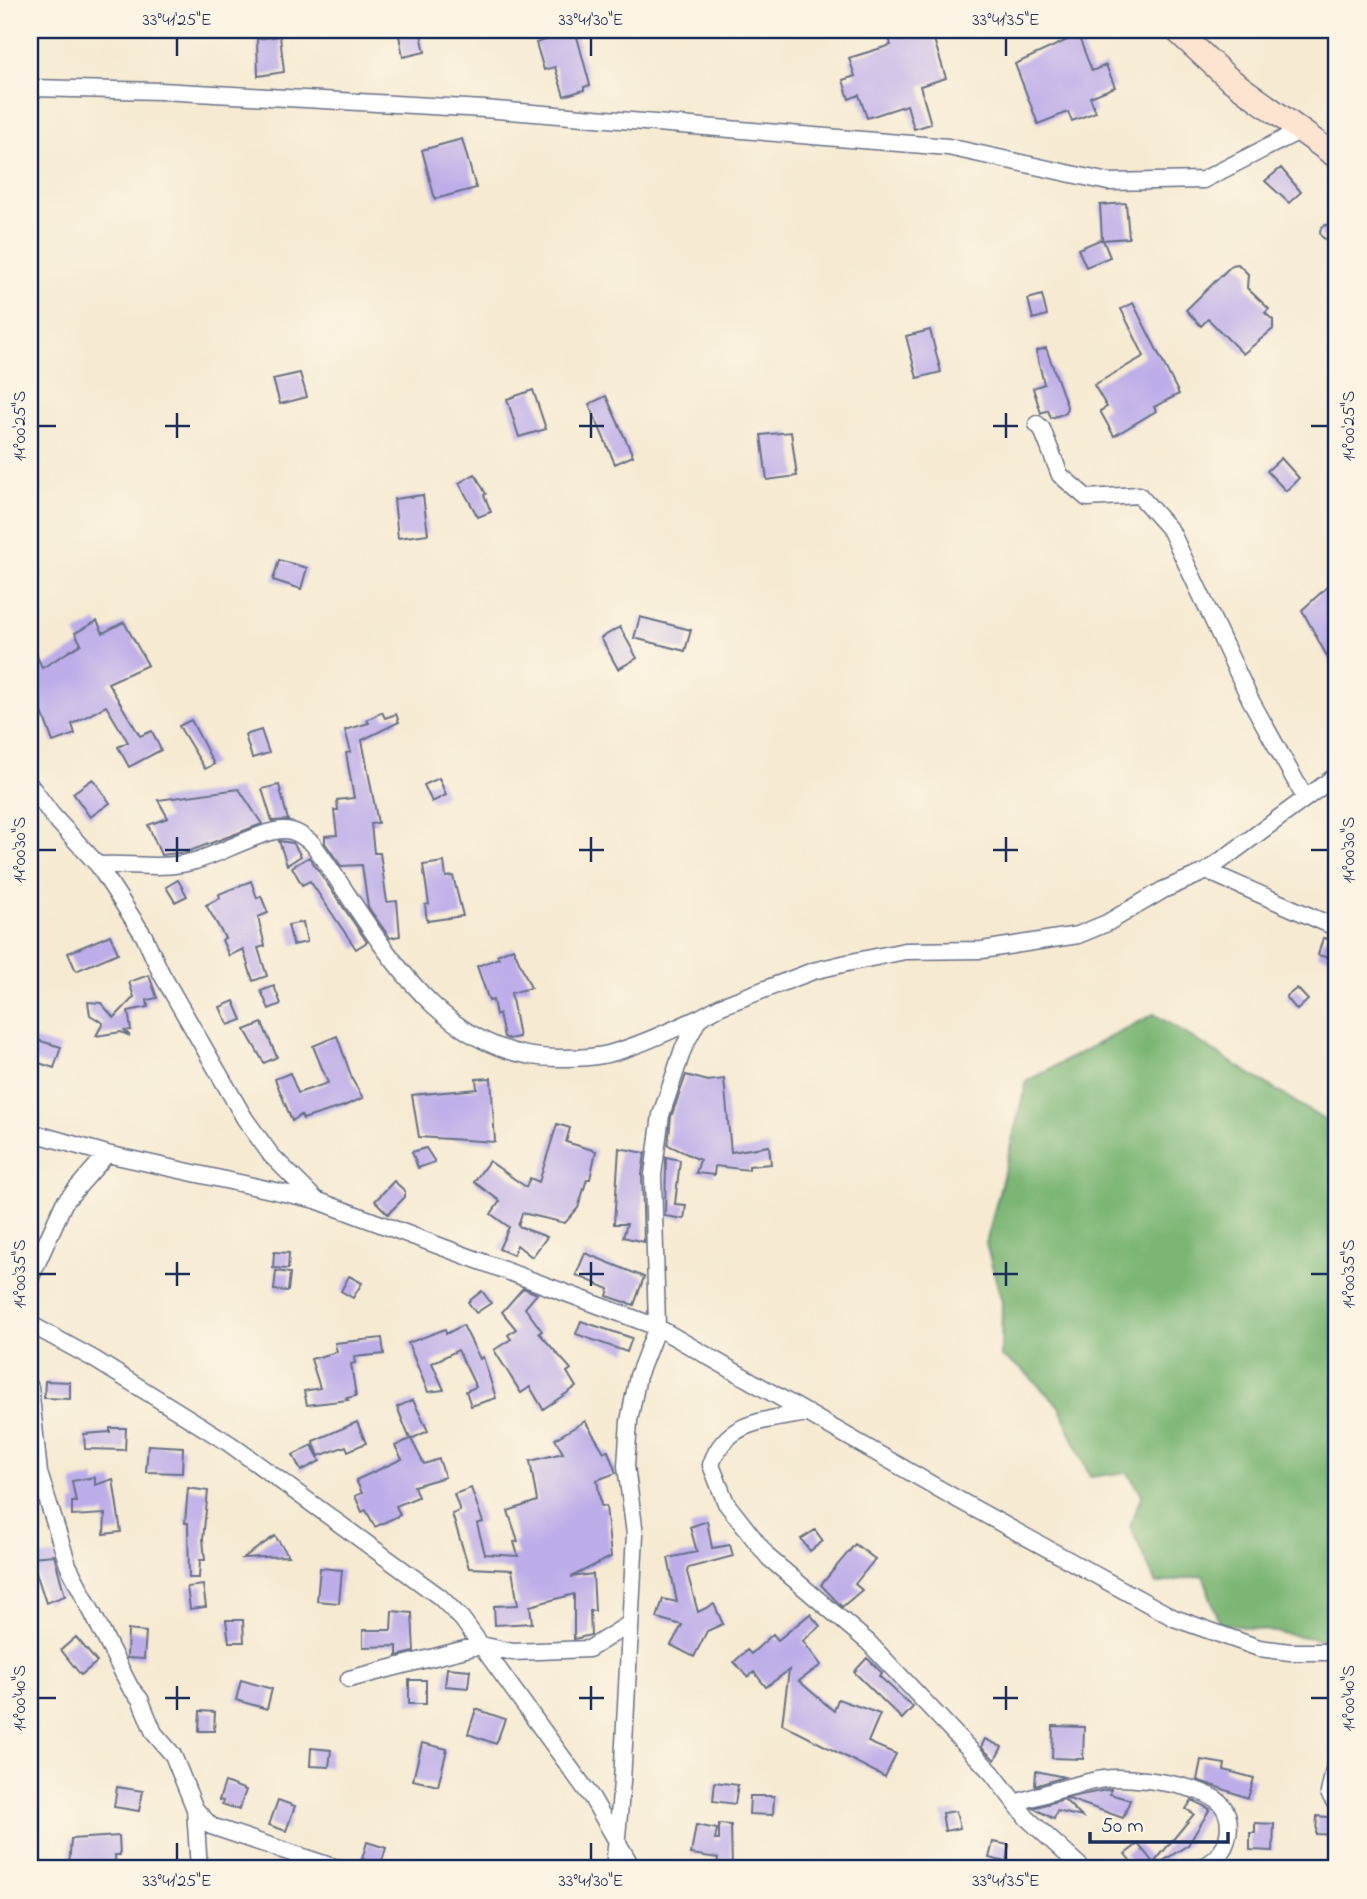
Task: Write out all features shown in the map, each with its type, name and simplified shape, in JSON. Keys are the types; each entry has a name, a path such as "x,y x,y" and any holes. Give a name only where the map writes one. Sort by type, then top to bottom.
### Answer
{"street":[{"path":"1176,30 1228,78 1337,157"},
{"path":"30,88 174,92 471,108 948,147 1108,182 1203,180 1299,131"},
{"path":"1037,424 1042,429 1060,475 1087,498 1139,495 1171,530 1250,699 1305,798"},
{"path":"98,865 132,863 169,867 228,851 268,834 285,830 301,834 313,844 394,960 445,1018 490,1046 544,1058 575,1058 614,1053 699,1018 721,1006 813,971 905,951 982,950 1078,935 1107,923 1163,890 1207,871 1337,775"},
{"path":"30,785 52,815 98,865 144,936 161,973 194,1025 245,1119 271,1155 316,1200"},
{"path":"1207,871 1337,928"},
{"path":"614,1869 618,1840 635,1534 626,1466 629,1421 638,1376 657,1326 653,1175 661,1115 682,1049 699,1018"},
{"path":"30,1132 107,1154 316,1200 657,1326 1096,1577 1174,1618 1259,1648 1337,1652"},
{"path":"30,1279 64,1203 107,1154"},
{"path":"30,1324 94,1359 230,1444 440,1597 462,1619 592,1798 633,1869"},
{"path":"30,1387 39,1473 68,1565 91,1613 140,1699 154,1733 173,1755 195,1809 199,1869"},
{"path":"808,1413 754,1423 733,1433 716,1447 710,1465 726,1503 769,1558 868,1642 992,1773 1027,1818 1083,1869"},
{"path":"349,1679 481,1645 513,1652 589,1649 629,1624"},
{"path":"1337,1756 1329,1793 1337,1806"},
{"path":"1015,1804 1069,1786 1107,1778 1146,1780 1206,1793 1222,1803 1229,1820 1227,1839 1219,1857 1197,1869"},
{"path":"195,1809 211,1826 339,1869"}],"green space":[{"path":"1154,1014 1337,1128 1337,1642 1219,1623 1203,1575 1156,1584 1130,1525 1142,1494 1127,1472 1090,1477 1059,1406 1022,1369 1001,1357 1002,1302 986,1244 1027,1081"}],"building":[{"path":"398,30 420,30 425,52 403,57"},
{"path":"543,30 572,30 576,33 590,85 584,87 584,90 564,96 555,67 544,70 536,43 546,40"},
{"path":"903,30 931,30 946,78 920,86 931,124 914,129 907,105 867,118 859,95 849,99 843,80 855,76 849,58 891,45 888,34"},
{"path":"1078,35 1092,71 1106,65 1115,87 1090,97 1096,112 1072,121 1068,112 1038,124 1015,64"},
{"path":"280,36 284,72 258,76 257,39"},
{"path":"462,139 476,188 435,199 422,150"},
{"path":"1281,168 1301,192 1289,203 1265,181"},
{"path":"1126,203 1129,238 1103,240 1110,257 1086,267 1078,249 1102,239 1100,205"},
{"path":"1324,225 1330,225 1334,232 1330,239 1324,239 1320,235 1320,229"},
{"path":"1238,264 1248,274 1247,288 1269,309 1265,313 1273,320 1273,329 1243,354 1208,319 1201,326 1186,310 1232,265"},
{"path":"1042,295 1047,315 1033,319 1028,299"},
{"path":"1133,303 1179,394 1154,407 1156,411 1114,436 1100,411 1107,407 1094,385 1144,356 1121,309"},
{"path":"930,330 941,372 917,378 906,336"},
{"path":"1046,348 1067,406 1066,413 1051,418 1048,410 1041,413 1033,388 1044,384 1036,351"},
{"path":"300,373 307,397 280,404 273,379"},
{"path":"533,390 546,429 519,437 507,399"},
{"path":"606,396 633,456 615,464 589,404"},
{"path":"791,432 797,476 767,480 761,435"},
{"path":"1281,458 1299,478 1286,491 1267,471"},
{"path":"475,474 486,494 484,495 491,512 478,517 459,483"},
{"path":"423,495 428,534 398,538 394,499"},
{"path":"279,560 307,568 301,589 273,580"},
{"path":"1337,578 1337,617 1330,624 1337,638 1337,675 1302,610"},
{"path":"640,617 691,630 685,651 634,638"},
{"path":"97,621 103,633 124,622 148,665 108,683 140,736 152,731 161,750 129,767 118,747 128,742 106,706 72,724 75,734 53,742 41,709 35,713 30,704 30,639 42,668 81,644 75,633"},
{"path":"620,627 637,658 618,669 601,638"},
{"path":"382,712 385,718 396,714 399,722 362,740 378,823 371,824 374,853 380,853 387,902 397,901 400,936 390,938 368,907 362,865 341,866 325,843 325,836 337,835 334,810 338,810 337,800 354,798 346,753 351,752 345,730 369,723 367,720"},
{"path":"191,720 214,764 205,769 179,726"},
{"path":"261,730 269,753 252,758 245,735"},
{"path":"439,778 446,795 432,802 424,785"},
{"path":"93,779 110,803 90,817 73,793"},
{"path":"279,785 288,820 272,821 262,789"},
{"path":"239,789 262,824 187,852 161,855 148,825 168,818 158,800"},
{"path":"279,841 293,843 301,856 287,865"},
{"path":"309,857 367,942 356,949 310,881 302,885 292,867"},
{"path":"444,862 446,877 453,876 463,916 427,921 425,905 429,904 423,865"},
{"path":"178,880 187,896 175,902 166,887"},
{"path":"251,881 257,898 261,896 268,913 258,917 265,946 258,948 267,976 253,981 243,949 229,956 222,940 225,938 206,905 220,898 219,894"},
{"path":"303,922 307,942 293,945 288,925"},
{"path":"110,935 118,953 76,971 68,953"},
{"path":"1323,938 1337,941 1337,960 1318,955"},
{"path":"513,948 531,988 511,993 519,1037 509,1039 504,1037 499,1014 496,1015 493,1000 489,1001 477,966 499,958 497,955"},
{"path":"149,975 157,998 147,1000 148,1007 128,1011 131,1030 125,1031 130,1036 121,1032 96,1036 103,1023 90,1015 88,1002 101,1003 114,1018 134,997 129,982"},
{"path":"274,986 281,1004 269,1009 261,991"},
{"path":"1297,988 1308,1000 1297,1010 1286,997"},
{"path":"234,1001 242,1020 228,1025 220,1007"},
{"path":"262,1023 277,1057 264,1063 245,1030"},
{"path":"337,1036 353,1081 363,1098 303,1119 301,1115 292,1121 275,1079 290,1073 298,1093 328,1083 313,1046"},
{"path":"30,1038 61,1047 54,1068 30,1060"},
{"path":"686,1075 708,1081 724,1079 731,1152 769,1146 771,1164 749,1166 749,1170 715,1166 714,1175 696,1173 700,1160 668,1145 671,1117"},
{"path":"491,1078 495,1142 419,1137 412,1095 477,1089 476,1079"},
{"path":"557,1124 570,1128 566,1142 596,1151 590,1179 587,1179 578,1208 565,1223 522,1213 518,1226 547,1237 532,1257 517,1245 513,1255 499,1249 509,1227 491,1214 500,1201 474,1182 489,1161 526,1187 530,1178 539,1182"},
{"path":"426,1148 435,1162 418,1168 412,1152"},
{"path":"619,1148 645,1153 642,1175 644,1242 623,1237 627,1224 614,1224"},
{"path":"666,1157 680,1160 675,1204 686,1205 684,1219 665,1216"},
{"path":"394,1181 405,1191 405,1197 388,1214 375,1201"},
{"path":"274,1252 289,1253 288,1269 273,1268"},
{"path":"585,1253 644,1277 634,1305 607,1296 609,1289 576,1275"},
{"path":"276,1271 290,1273 288,1291 274,1290"},
{"path":"349,1276 362,1283 353,1298 341,1291"},
{"path":"523,1288 537,1294 525,1308 542,1331 539,1333 571,1369 567,1372 576,1387 543,1409 530,1387 521,1393 494,1350 511,1339 508,1335 516,1329 502,1312"},
{"path":"482,1291 491,1303 476,1313 468,1302"},
{"path":"581,1321 632,1338 627,1352 576,1334"},
{"path":"463,1325 480,1359 483,1357 496,1398 471,1406 466,1391 476,1387 458,1350 432,1363 444,1390 428,1392 408,1343 445,1329 446,1334"},
{"path":"382,1338 384,1354 354,1357 355,1363 351,1364 356,1396 346,1398 348,1400 307,1405 304,1391 320,1388 311,1359 337,1352 335,1343"},
{"path":"45,1381 70,1382 70,1399 44,1398"},
{"path":"413,1400 428,1431 411,1439 424,1464 439,1459 445,1477 414,1486 418,1497 396,1506 400,1515 375,1527 366,1510 362,1512 355,1496 362,1493 356,1480 402,1459 395,1446 410,1439 397,1407"},
{"path":"585,1421 604,1452 608,1451 616,1473 597,1480 601,1506 606,1506 611,1557 571,1577 593,1574 595,1611 590,1611 591,1635 574,1639 574,1594 530,1606 532,1623 495,1625 494,1606 518,1605 512,1570 469,1568 452,1514 460,1511 454,1494 471,1488 483,1522 477,1524 485,1554 518,1556 514,1542 518,1541 508,1511 537,1501 530,1461 563,1453 555,1439"},
{"path":"357,1422 366,1443 348,1451 346,1446 319,1456 313,1441"},
{"path":"110,1428 126,1428 125,1450 85,1449 84,1434 110,1432"},
{"path":"148,1445 183,1447 182,1473 146,1472"},
{"path":"312,1445 320,1461 301,1471 293,1455"},
{"path":"95,1477 95,1485 113,1479 121,1532 104,1534 105,1514 72,1516 72,1502 76,1502 72,1481"},
{"path":"188,1488 208,1491 203,1539 205,1560 200,1560 199,1578 189,1578 188,1523 185,1523"},
{"path":"707,1521 712,1548 730,1545 733,1556 688,1568 698,1612 714,1604 723,1624 707,1631 694,1657 671,1645 682,1625 657,1618 663,1599 677,1602 668,1558 697,1552 690,1527"},
{"path":"815,1530 823,1541 810,1551 801,1539"},
{"path":"275,1536 289,1556 243,1558"},
{"path":"855,1544 875,1559 855,1584 862,1590 842,1607 821,1585"},
{"path":"54,1555 65,1596 46,1603 31,1557"},
{"path":"320,1568 342,1570 339,1603 317,1601"},
{"path":"203,1585 206,1607 190,1609 187,1587"},
{"path":"392,1611 412,1613 414,1652 397,1656 397,1646 363,1647 363,1630 391,1630"},
{"path":"810,1614 820,1626 803,1641 821,1665 799,1681 834,1711 838,1699 880,1714 868,1742 896,1754 885,1777 782,1724 789,1670 766,1687 754,1672 748,1677 734,1662 747,1650 751,1654 773,1634 778,1640"},
{"path":"226,1620 243,1620 244,1642 229,1642"},
{"path":"128,1630 146,1632 144,1659 127,1658"},
{"path":"76,1637 97,1662 81,1675 61,1650"},
{"path":"867,1658 882,1673 879,1676 913,1707 902,1719 854,1672"},
{"path":"447,1668 470,1670 468,1688 445,1686"},
{"path":"241,1680 272,1689 267,1709 236,1700"},
{"path":"409,1680 426,1680 426,1704 409,1704"},
{"path":"476,1709 505,1719 496,1744 468,1734"},
{"path":"200,1711 215,1712 214,1731 199,1731"},
{"path":"1053,1726 1084,1727 1083,1759 1052,1758"},
{"path":"985,1739 1002,1747 995,1760 981,1747"},
{"path":"422,1743 447,1749 438,1786 413,1780"},
{"path":"311,1748 331,1750 329,1767 310,1766"},
{"path":"1201,1760 1225,1764 1224,1770 1254,1778 1248,1798 1197,1780"},
{"path":"1036,1771 1064,1777 1035,1786"},
{"path":"225,1782 246,1790 239,1810 222,1804 223,1801 219,1800"},
{"path":"715,1782 738,1785 735,1804 713,1801"},
{"path":"117,1787 143,1791 139,1811 114,1807"},
{"path":"1111,1789 1110,1794 1130,1800 1123,1818 1066,1798"},
{"path":"750,1796 774,1796 773,1815 749,1814"},
{"path":"1064,1799 1082,1817 1057,1811 1054,1819 1033,1808"},
{"path":"278,1800 295,1806 286,1831 269,1825"},
{"path":"1192,1800 1210,1809 1188,1845 1155,1866 1153,1864 1194,1814 1186,1809"},
{"path":"956,1811 960,1828 945,1831 942,1813"},
{"path":"1317,1816 1337,1818 1337,1835 1316,1834"},
{"path":"1255,1823 1274,1824 1273,1851 1250,1850 1250,1833 1255,1833"},
{"path":"719,1824 731,1825 732,1869 717,1869 718,1858 691,1854 696,1825 717,1829 715,1840 719,1840"},
{"path":"119,1836 120,1855 115,1855 116,1869 69,1869 71,1839"},
{"path":"367,1842 386,1848 381,1865 362,1859"},
{"path":"993,1842 1009,1845 1006,1862 989,1858"},
{"path":"1138,1844 1152,1861 1142,1869 1137,1869 1125,1854"}]}
